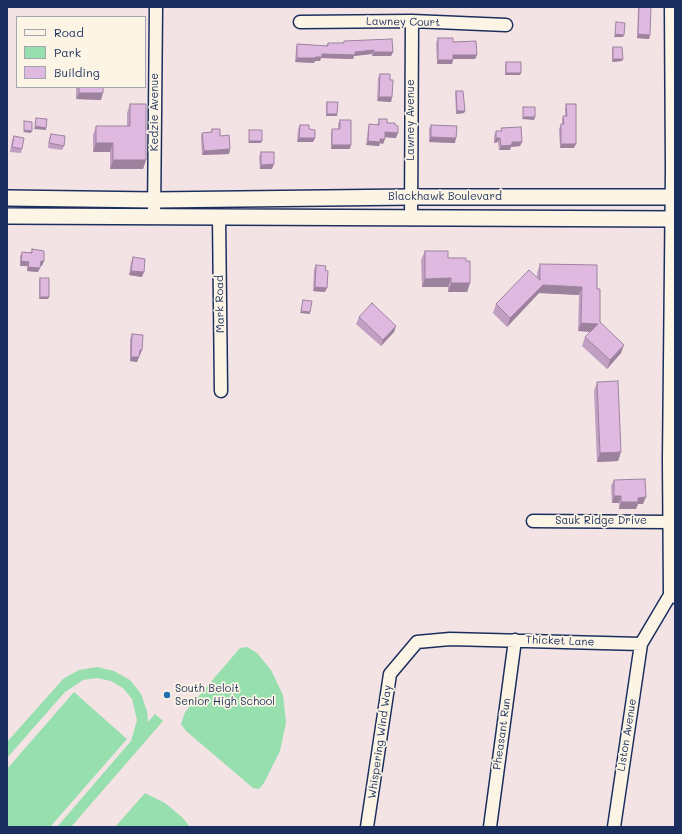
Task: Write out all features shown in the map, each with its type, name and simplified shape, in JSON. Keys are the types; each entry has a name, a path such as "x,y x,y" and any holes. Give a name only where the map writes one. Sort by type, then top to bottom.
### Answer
{"main road":[{"name":"Blackhawk Boulevard","path":"7,198 154,200 411,197 673,197"},
{"name":"Blackhawk Boulevard","path":"7,216 673,219"}],"street":[{"name":"Kedzie Avenue","path":"154,217 156,7"},
{"path":"641,644 672,596 669,522 673,219 671,7"},
{"name":"Lawney Court","path":"300,22 412,21 506,25"},
{"name":"Lawney Avenue","path":"411,218 412,21"},
{"name":"Mark Road","path":"219,217 221,391"},
{"name":"Sauk Ridge Drive","path":"533,521 669,522"},
{"name":"Thicket Lane","path":"417,642 450,639 641,644"},
{"name":"Pheasant Run","path":"490,827 514,640"},
{"name":"Whispering Wind Way","path":"367,827 390,674 417,642"},
{"name":"Liston Avenue","path":"614,827 641,644"}],"green space":[{"path":"247,647 257,653 271,670 283,695 286,723 280,751 264,783 259,789 253,788 186,731 181,724 185,712 240,648"},
{"path":"97,667 114,671 130,680 141,694 147,711 148,722 155,714 163,721 71,827 57,827 131,741 137,720 132,699 123,688 111,681 97,678 83,680 65,692 7,758 7,742 63,679 79,670"},
{"path":"74,692 127,739 50,827 9,827 7,825 7,769"},
{"path":"145,793 165,803 182,817 190,827 115,827"}],"building":[{"path":"639,7 651,7 650,35 638,34"},
{"path":"616,22 625,23 624,35 615,34"},
{"path":"438,38 453,38 453,42 476,41 477,55 453,55 453,60 438,60"},
{"path":"392,39 393,52 374,52 374,50 355,52 355,55 322,54 322,57 297,58 297,44 328,46 328,43 344,43 344,41"},
{"path":"613,47 622,47 623,59 613,59"},
{"path":"506,62 521,62 521,73 506,73"},
{"path":"380,74 390,74 390,80 393,80 392,97 379,97"},
{"path":"79,88 103,88 103,93 79,93"},
{"path":"456,91 463,91 465,111 457,111"},
{"path":"327,102 338,102 337,114 327,114"},
{"path":"130,104 146,104 146,160 113,160 113,143 96,143 96,126 130,126"},
{"path":"566,104 576,104 576,144 561,144 561,124 564,124 563,116 567,116"},
{"path":"523,107 535,107 535,117 523,117"},
{"path":"36,118 47,119 46,128 35,126"},
{"path":"379,119 387,119 387,123 395,123 395,125 398,126 398,133 385,132 385,139 380,139 380,142 368,141 369,124 379,125"},
{"path":"340,120 351,120 351,145 332,145 332,129 340,129"},
{"path":"24,121 32,122 32,131 24,130"},
{"path":"300,125 309,125 309,129 315,130 315,138 299,138"},
{"path":"431,125 457,126 456,138 431,137"},
{"path":"521,127 522,142 512,142 512,145 501,146 500,138 496,138 496,131 502,131 501,128"},
{"path":"212,129 220,129 220,136 229,135 230,149 204,151 202,133 212,132"},
{"path":"249,130 262,130 262,141 249,141"},
{"path":"51,134 65,136 64,146 49,143"},
{"path":"14,136 24,138 22,149 12,147"},
{"path":"261,152 274,152 274,164 261,165"},
{"path":"32,249 44,251 44,261 41,261 40,268 28,267 29,262 21,261 22,252 32,253"},
{"path":"425,251 448,251 448,258 466,258 466,261 470,261 470,283 451,283 451,278 425,279"},
{"path":"133,257 145,259 144,272 131,271"},
{"path":"540,264 597,265 597,289 600,289 600,322 624,345 610,360 585,337 598,324 581,323 582,287 543,285 510,318 496,304 529,270 540,280"},
{"path":"316,265 326,266 325,270 328,271 327,288 315,287"},
{"path":"40,278 49,278 49,297 40,297"},
{"path":"303,300 312,301 310,312 301,311"},
{"path":"372,303 396,326 383,340 359,317"},
{"path":"132,334 143,335 142,350 140,350 139,357 131,357"},
{"path":"618,381 621,452 600,453 597,382"},
{"path":"645,479 646,497 638,498 638,502 621,502 621,496 614,496 614,480"}],"place":[{"name":"South Beloit Senior High School","path":"167,695"}]}
